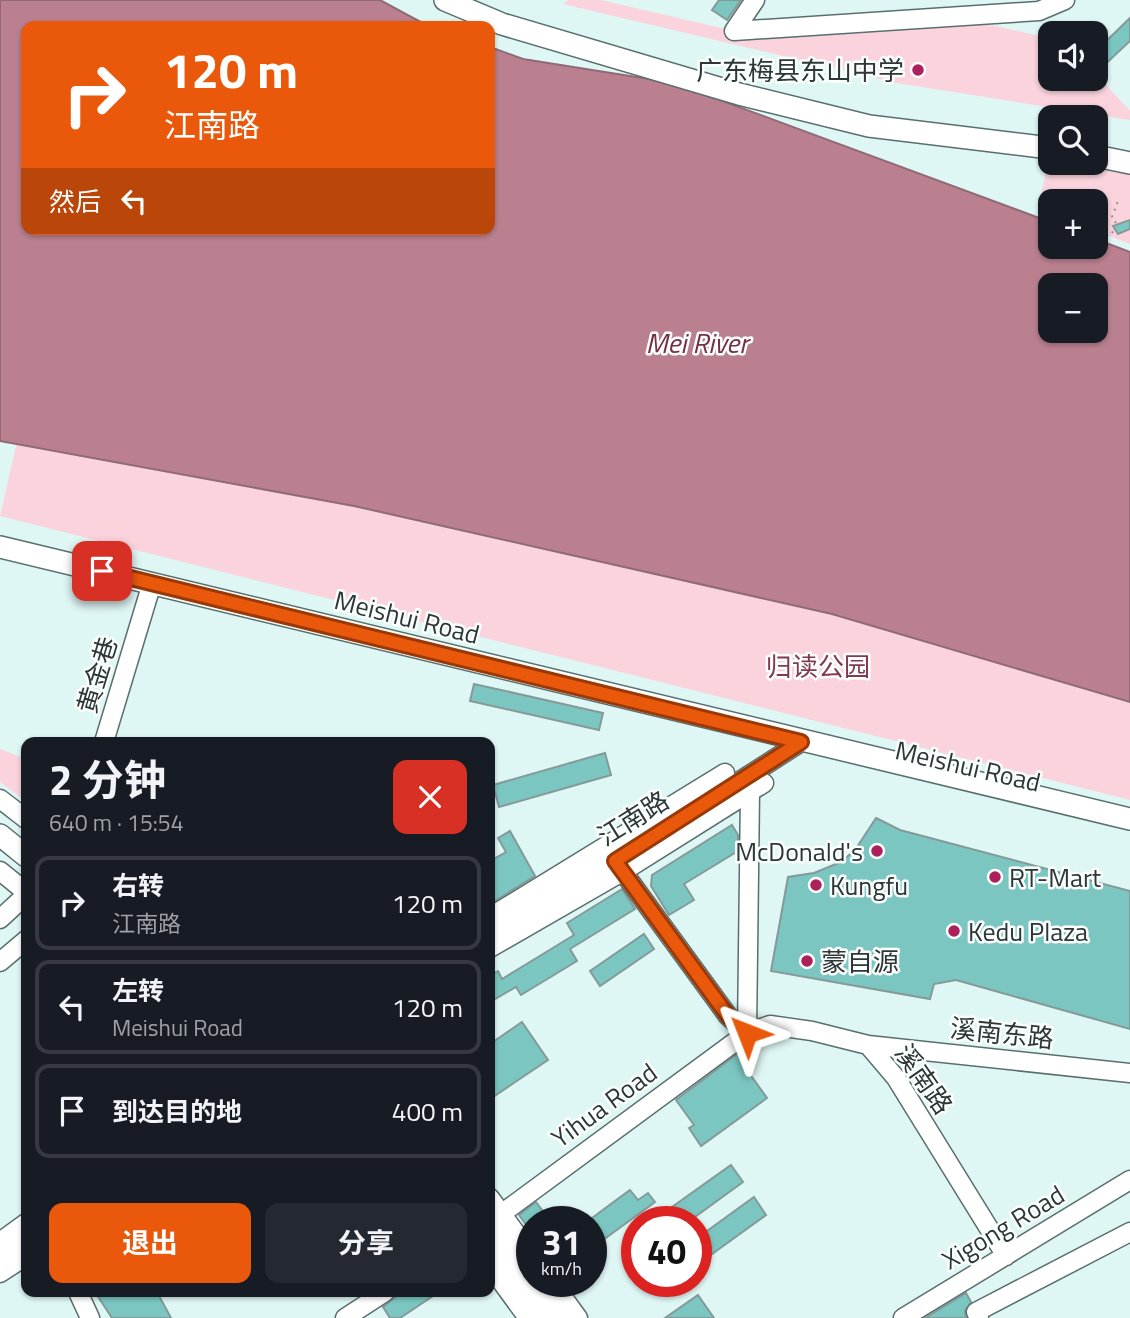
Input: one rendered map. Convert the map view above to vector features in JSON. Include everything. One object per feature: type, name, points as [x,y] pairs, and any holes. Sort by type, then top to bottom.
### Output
[{"type":"main road","points":[[445,0],[495,21]]},
{"type":"main road","points":[[495,21],[739,94],[856,123],[1038,146]]},
{"type":"main road","points":[[1108,158],[1130,163]]},
{"type":"main road","name":"Meishui Road","points":[[0,547],[801,742],[1130,819]]},
{"type":"main road","name":"Meishui Road","points":[[801,742],[825,762],[1130,831]]},
{"type":"main road","points":[[0,835],[21,852]]},
{"type":"main road","points":[[495,1217],[516,1250]]},
{"type":"main road","points":[[0,1260],[21,1247]]},
{"type":"main road","points":[[495,1249],[545,1318]]},
{"type":"main road","points":[[549,1297],[564,1318]]},
{"type":"street","points":[[755,0],[734,31],[1040,11],[1065,0]]},
{"type":"street","name":"黄金巷","points":[[106,737],[152,583]]},
{"type":"street","name":"江南路","points":[[495,931],[619,867],[801,742]]},
{"type":"street","points":[[495,913],[725,773]]},
{"type":"street","points":[[495,945],[619,867],[757,788],[747,1033]]},
{"type":"street","points":[[0,799],[21,815]]},
{"type":"street","points":[[619,867],[728,1016],[747,1033]]},
{"type":"street","points":[[0,871],[21,890]]},
{"type":"street","points":[[0,919],[21,899]]},
{"type":"street","points":[[0,962],[21,944]]},
{"type":"street","name":"溪南路","points":[[747,1033],[770,1025],[812,1031],[868,1045],[896,1077],[1006,1256]]},
{"type":"street","name":"Yihua Road","points":[[495,1217],[747,1033]]},
{"type":"street","name":"溪南东路","points":[[868,1045],[1130,1073]]},
{"type":"street","name":"Xigong Road","points":[[903,1318],[1130,1180]]},
{"type":"street","points":[[495,1217],[516,1239]]},
{"type":"street","points":[[0,1242],[21,1227]]},
{"type":"street","points":[[979,1318],[976,1312],[1130,1232]]},
{"type":"street","points":[[0,1273],[21,1259]]},
{"type":"street","points":[[495,1273],[528,1318]]},
{"type":"street","points":[[80,1297],[90,1318]]},
{"type":"street","points":[[345,1318],[365,1312],[380,1297]]},
{"type":"street","points":[[563,1297],[578,1318]]},
{"type":"path","points":[[1116,223],[1112,217],[1118,201]]},
{"type":"path","points":[[1108,236],[1114,231]]},
{"type":"green space","points":[[568,0],[601,0],[734,31],[953,17],[1038,35],[1038,91],[1108,91],[1108,87],[1130,111],[1130,120],[1108,117],[1108,105],[1038,105],[897,83],[563,4]]},
{"type":"green space","points":[[1108,171],[1130,174],[1130,244],[1108,236],[1108,189],[1042,189],[1045,175],[1108,175]]},
{"type":"green space","name":"归读公园","points":[[17,442],[354,506],[832,614],[1130,703],[1130,800],[0,516]]},
{"type":"green space","points":[[0,749],[21,757],[21,797],[0,782]]},
{"type":"water","name":"Mei River","points":[[0,0],[380,0],[419,21],[21,21],[21,235],[495,235],[495,49],[523,59],[674,83],[1038,218],[1038,259],[1108,259],[1108,244],[1130,252],[1130,702],[832,614],[354,506],[0,441]]},
{"type":"building","points":[[719,0],[741,0],[727,20],[712,10]]},
{"type":"building","points":[[1130,18],[1130,41],[1108,62],[1108,39]]},
{"type":"building","points":[[1130,220],[1130,229],[1118,234],[1113,226]]},
{"type":"building","points":[[474,684],[603,713],[599,730],[470,701]]},
{"type":"building","points":[[605,753],[611,775],[499,807],[495,784]]},
{"type":"building","name":"Kedu Plaza","points":[[876,818],[900,830],[1130,891],[1130,1029],[956,980],[934,984],[930,999],[771,971],[788,877],[814,873],[841,862],[855,850]]},
{"type":"building","points":[[732,825],[738,835],[738,851],[684,884],[694,900],[669,915],[651,886],[652,875]]},
{"type":"building","points":[[510,831],[535,876],[495,901],[495,858],[506,852],[498,838]]},
{"type":"building","points":[[622,889],[635,909],[570,949],[577,961],[521,995],[516,987],[495,999],[495,972],[498,971],[502,979],[574,935],[567,923]]},
{"type":"building","points":[[644,934],[654,949],[600,986],[590,971]]},
{"type":"building","points":[[522,1022],[548,1060],[495,1096],[495,1041]]},
{"type":"building","points":[[740,1052],[751,1068],[747,1070],[767,1098],[701,1146],[689,1128],[694,1125],[676,1100]]},
{"type":"building","points":[[731,1165],[743,1182],[710,1206],[673,1206]]},
{"type":"building","points":[[630,1190],[638,1200],[648,1193],[655,1202],[650,1206],[621,1206],[621,1227],[607,1237],[607,1207]]},
{"type":"building","points":[[754,1197],[766,1215],[712,1254],[712,1227]]},
{"type":"building","points":[[966,1293],[971,1302],[965,1311],[966,1318],[925,1318]]},
{"type":"building","points":[[98,1297],[160,1297],[171,1318],[112,1318]]},
{"type":"building","points":[[396,1297],[432,1297],[400,1318],[390,1318],[383,1307]]},
{"type":"building","points":[[695,1297],[699,1297],[714,1318],[665,1318]]},
{"type":"place","name":"广东梅县东山中学","points":[[918,70]]},
{"type":"place","name":"McDonald's","points":[[877,851]]},
{"type":"place","name":"RT-Mart","points":[[995,877]]},
{"type":"place","name":"Kungfu","points":[[816,885]]},
{"type":"place","name":"Kedu Plaza","points":[[954,931]]},
{"type":"place","name":"蒙自源","points":[[807,961]]},
{"type":"route","points":[[102,571],[801,742],[615,861],[728,1016],[747,1033]]}]
